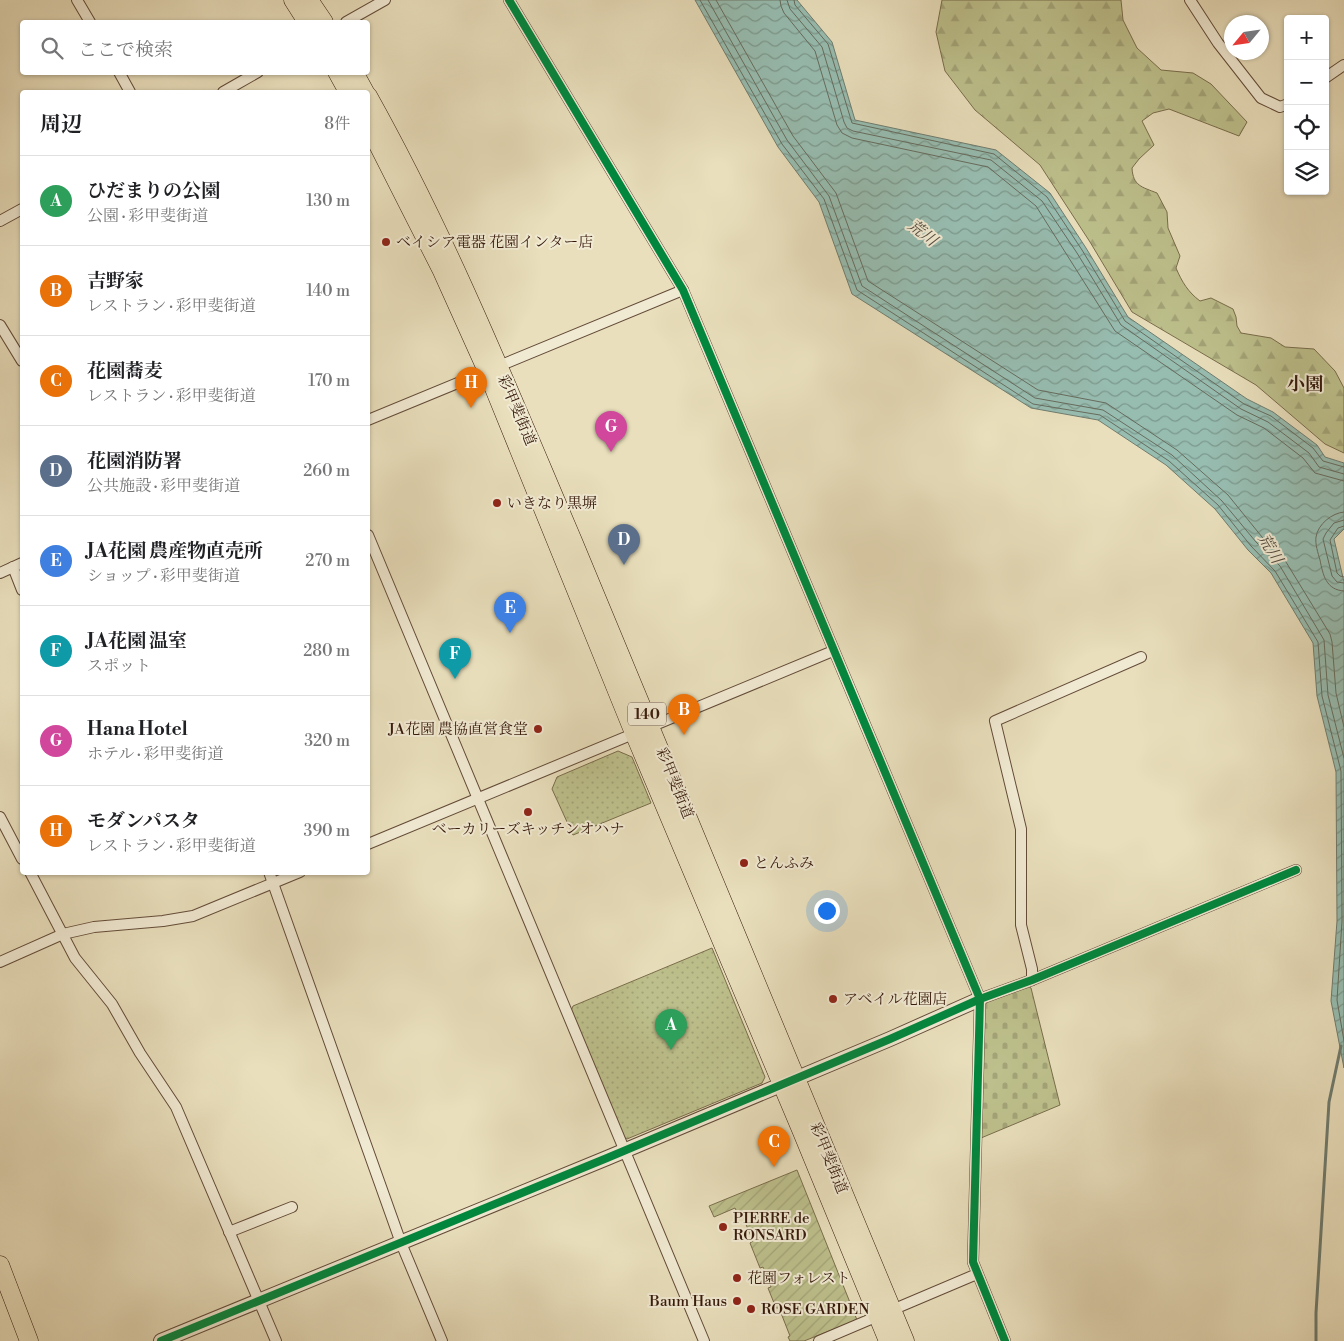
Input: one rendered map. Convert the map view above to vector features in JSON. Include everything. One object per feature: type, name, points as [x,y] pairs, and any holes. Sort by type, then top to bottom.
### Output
[{"type":"highway","points":[[293,0],[306,20]]},
{"type":"highway","points":[[309,0],[323,20]]},
{"type":"highway","points":[[339,75],[347,90]]},
{"type":"highway","points":[[356,75],[364,90]]},
{"type":"highway","name":"彩甲斐街道","points":[[370,100],[396,146],[455,266],[634,733],[789,1081]]},
{"type":"highway","name":"彩甲斐街道","points":[[370,129],[493,369],[652,726],[789,1081],[885,1313],[905,1341]]},
{"type":"highway","points":[[0,1265],[28,1341]]},
{"type":"highway","name":"彩甲斐街道","points":[[885,1313],[888,1341]]},
{"type":"street","points":[[77,0],[89,20]]},
{"type":"street","points":[[350,20],[385,0]]},
{"type":"street","points":[[509,0],[683,290],[980,998],[973,1262],[1005,1341]]},
{"type":"street","points":[[1190,0],[1218,43],[1261,98],[1280,107],[1285,105]]},
{"type":"street","points":[[1329,75],[1344,66]]},
{"type":"street","points":[[121,75],[129,90]]},
{"type":"street","points":[[226,90],[253,75]]},
{"type":"street","points":[[0,222],[20,210]]},
{"type":"street","points":[[370,419],[683,290]]},
{"type":"street","points":[[0,325],[20,358]]},
{"type":"street","points":[[370,540],[704,1341]]},
{"type":"street","points":[[0,573],[18,565],[20,578]]},
{"type":"street","points":[[370,843],[833,651]]},
{"type":"street","points":[[1032,980],[1032,969],[1021,924],[1021,829],[995,721],[1141,657]]},
{"type":"street","points":[[0,817],[18,842]]},
{"type":"street","points":[[161,1341],[624,1151],[890,1039],[980,998],[1032,980],[1296,870]]},
{"type":"street","points":[[32,875],[75,958],[112,1004],[140,1053],[176,1107],[276,1341]]},
{"type":"street","points":[[270,875],[401,1243],[442,1341]]},
{"type":"street","points":[[0,962],[63,934],[94,927],[163,921],[193,916],[293,875]]},
{"type":"street","points":[[229,1232],[292,1207]]},
{"type":"street","points":[[819,1341],[977,1274]]},
{"type":"green space","points":[[942,0],[1121,0],[1123,20],[1137,48],[1161,70],[1193,73],[1211,84],[1247,122],[1239,136],[1169,109],[1153,113],[1142,121],[1154,145],[1132,168],[1134,179],[1139,185],[1157,193],[1167,212],[1168,228],[1180,256],[1176,268],[1192,294],[1200,301],[1211,298],[1233,309],[1237,326],[1241,333],[1271,338],[1285,347],[1314,349],[1335,371],[1344,388],[1344,453],[1325,444],[1256,385],[1132,312],[1090,242],[1040,165],[975,110],[945,71],[936,32]]},
{"type":"green space","points":[[618,751],[632,757],[651,803],[573,835],[552,789],[557,777]]},
{"type":"green space","points":[[712,948],[765,1077],[762,1083],[627,1139],[622,1136],[571,1011],[573,1006]]},
{"type":"green space","points":[[1028,986],[1031,988],[1060,1105],[981,1138],[984,1007],[986,1001]]},
{"type":"green space","points":[[797,1170],[857,1320],[804,1341],[790,1341],[788,1337],[790,1336],[779,1308],[776,1308],[768,1288],[771,1287],[763,1267],[760,1268],[750,1243],[753,1241],[742,1215],[739,1216],[735,1208],[714,1217],[709,1206]]},
{"type":"water","name":"荒川","points":[[695,0],[797,0],[832,42],[855,120],[996,150],[1050,193],[1128,317],[1247,399],[1273,412],[1317,445],[1325,457],[1344,463],[1344,529],[1334,539],[1344,582],[1344,1068],[1331,1001],[1337,921],[1336,772],[1317,696],[1313,643],[1271,573],[1248,550],[1215,509],[1166,465],[1098,420],[1031,408],[852,294],[819,202],[778,147]]},
{"type":"waterway","points":[[1316,1341],[1316,1313],[1329,1102],[1341,1046]]},
{"type":"cycle path","points":[[509,0],[683,290],[980,999],[973,1262],[1005,1341]]},
{"type":"cycle path","points":[[161,1341],[607,1158],[890,1039],[980,999],[1032,980],[1296,870]]},
{"type":"place","name":"ベイシア電器 花園インター店","points":[[386,242]]},
{"type":"place","name":"モダンパスタ","points":[[471,408]]},
{"type":"place","name":"Hana Hotel","points":[[611,452]]},
{"type":"place","name":"いきなり黒塀","points":[[497,503]]},
{"type":"place","name":"花園消防署","points":[[624,565]]},
{"type":"place","name":"JA花園 農産物直売所","points":[[510,633]]},
{"type":"place","name":"JA花園 温室","points":[[455,679]]},
{"type":"place","name":"JA花園 農協直営食堂","points":[[538,729]]},
{"type":"place","name":"吉野家","points":[[684,735]]},
{"type":"place","name":"ベーカリーズキッチンオハナ","points":[[528,812]]},
{"type":"place","name":"とんふみ","points":[[744,863]]},
{"type":"place","name":"アベイル花園店","points":[[833,999]]},
{"type":"place","name":"ひだまりの公園","points":[[671,1050]]},
{"type":"place","name":"花園蕎麦","points":[[774,1167]]},
{"type":"place","name":"PIERRE de RONSARD","points":[[723,1227]]},
{"type":"place","name":"花園フォレスト","points":[[737,1278]]},
{"type":"place","name":"Baum Haus","points":[[737,1301]]},
{"type":"place","name":"ROSE GARDEN","points":[[751,1309]]},
{"type":"district","name":"小園","points":[[1305,384]]}]
